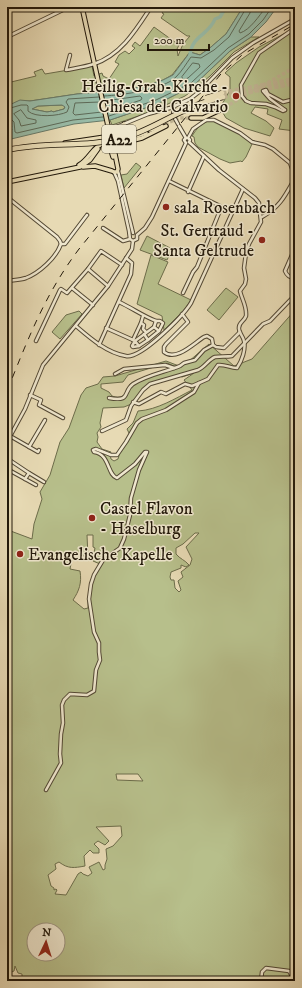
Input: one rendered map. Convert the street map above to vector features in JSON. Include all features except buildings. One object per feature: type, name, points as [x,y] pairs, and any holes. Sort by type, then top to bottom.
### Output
[{"type":"highway","name":"A22","points":[[7,149],[34,142],[94,140],[121,136],[143,128],[194,103],[222,95]]},
{"type":"main road","points":[[80,167],[90,160],[100,144],[110,144],[115,140],[108,127],[82,7]]},
{"type":"main road","points":[[191,118],[210,116],[220,110]]},
{"type":"main road","points":[[120,133],[124,124]]},
{"type":"main road","points":[[90,142],[109,134],[138,133],[164,126],[134,139]]},
{"type":"main road","points":[[8,182],[80,167],[95,166],[115,169],[110,144],[105,141],[108,127]]},
{"type":"main road","points":[[7,149],[60,145],[71,141],[95,143],[96,150]]},
{"type":"main road","points":[[73,168],[87,160],[96,150]]},
{"type":"main road","points":[[90,160],[95,166]]},
{"type":"street","points":[[7,8],[16,7]]},
{"type":"street","points":[[7,37],[69,7]]},
{"type":"street","points":[[70,55],[66,70],[94,64],[115,53],[127,42],[151,7]]},
{"type":"street","points":[[108,127],[114,128],[148,114],[174,107],[195,96],[232,58],[253,43],[295,19]]},
{"type":"street","points":[[295,28],[258,54],[242,83],[244,99],[251,103],[270,106],[283,111],[285,110],[270,99],[263,91],[266,90],[268,94],[283,102],[295,99]]},
{"type":"street","points":[[7,442],[30,396],[43,365],[108,286],[133,247],[133,241],[137,239],[137,235],[145,228],[152,217],[190,140],[178,125],[173,115],[174,107]]},
{"type":"street","points":[[134,402],[139,404],[161,392],[166,394],[185,384],[192,386],[208,379],[218,365],[223,364],[231,368],[237,368],[241,362],[244,343],[239,326],[240,322],[244,320],[246,314],[245,304],[240,291],[245,284],[246,279],[244,268],[246,253],[262,218],[261,208],[258,200],[184,140],[193,129],[210,116]]},
{"type":"street","points":[[206,120],[214,120],[240,133],[252,142],[269,147],[290,163],[295,178],[282,202],[262,218]]},
{"type":"street","points":[[188,192],[204,156]]},
{"type":"street","points":[[115,169],[131,234],[130,239]]},
{"type":"street","points":[[169,181],[185,188],[188,192],[220,206],[221,211],[197,267],[192,272],[183,293]]},
{"type":"street","points":[[7,189],[8,182]]},
{"type":"street","points":[[76,326],[99,345],[126,356],[135,355],[154,342],[191,303],[243,189]]},
{"type":"street","points":[[7,197],[57,237],[61,244]]},
{"type":"street","points":[[295,211],[293,217],[295,222]]},
{"type":"street","points":[[7,281],[25,278],[38,272],[50,260],[61,244],[65,244],[87,215]]},
{"type":"street","points":[[103,228],[123,241],[130,239]]},
{"type":"street","points":[[131,234],[137,235]]},
{"type":"street","points":[[295,248],[285,271],[287,275],[295,278]]},
{"type":"street","points":[[36,342],[60,290],[62,289],[67,293],[88,269],[101,251],[122,265]]},
{"type":"street","points":[[99,345],[131,274],[132,263],[126,258]]},
{"type":"street","points":[[88,269],[108,286]]},
{"type":"street","points":[[72,288],[93,305]]},
{"type":"street","points":[[102,431],[126,420],[130,406],[150,384],[198,370],[216,357],[232,356],[264,324],[270,321],[295,295]]},
{"type":"street","points":[[119,302],[135,309],[143,316],[163,323],[159,331],[148,340],[139,346],[133,347],[132,346],[143,316]]},
{"type":"street","points":[[182,314],[188,322],[164,347],[164,352],[170,355],[180,353],[204,336],[212,339],[213,344],[216,347],[224,348],[240,332]]},
{"type":"street","points":[[134,341],[154,327],[156,321]]},
{"type":"street","points":[[141,323],[144,325],[143,329],[148,340]]},
{"type":"street","points":[[154,327],[159,331]]},
{"type":"street","points":[[106,328],[134,341]]},
{"type":"street","points":[[109,398],[121,399],[126,396],[132,385],[148,377],[174,369],[184,363],[195,360],[204,350],[213,344]]},
{"type":"street","points":[[115,374],[124,369],[165,365],[174,369]]},
{"type":"street","points":[[46,790],[61,763],[61,734],[63,723],[62,705],[64,700],[70,694],[87,695],[92,693],[94,688],[96,670],[100,660],[99,643],[94,632],[89,599],[91,584],[94,575],[103,560],[120,548],[124,539],[130,515],[131,498],[139,470],[147,452],[145,452],[135,464],[117,478],[113,475],[104,458],[93,450],[96,449],[111,455],[117,455],[137,423],[142,419],[166,410],[194,392],[199,383]]},
{"type":"street","points":[[30,396],[41,400],[39,405],[63,418]]},
{"type":"street","points":[[29,447],[45,420]]},
{"type":"street","points":[[9,437],[38,452],[39,450]]},
{"type":"street","points":[[7,465],[9,461],[11,461],[44,482]]},
{"type":"street","points":[[7,469],[36,485]]},
{"type":"street","points":[[25,479],[29,473]]},
{"type":"street","points":[[261,981],[262,972],[266,968],[289,971],[295,981]]},
{"type":"shaded area","points":[[166,7],[243,7],[226,34],[200,55],[190,52],[172,75],[163,80],[146,86],[20,101],[7,106],[7,83],[36,76],[34,72],[42,69],[45,74],[92,66],[94,76],[102,73],[103,76],[109,79],[119,64],[115,62],[119,55],[125,51],[129,54],[135,48],[132,46],[135,42],[140,46],[154,27],[179,45],[177,49],[178,56],[183,44],[190,36],[187,36],[161,18]]},
{"type":"shaded area","points":[[295,28],[295,131],[279,129],[282,120],[267,114],[268,109],[255,107],[251,113],[266,121],[274,128],[270,136],[244,128],[226,118],[220,108],[230,90],[230,77],[225,73],[236,63],[259,47]]},
{"type":"shaded area","points":[[251,37],[259,37],[234,52],[210,76],[185,96],[153,111],[112,125],[110,120],[157,104],[193,86],[230,51]]},
{"type":"shaded area","points":[[38,106],[65,106],[64,109],[53,112],[32,109]]},
{"type":"shaded area","points":[[212,120],[240,134],[252,144],[242,162],[230,163],[220,159],[198,147],[195,143],[194,137],[192,136],[196,130],[203,124]]},
{"type":"shaded area","points":[[136,163],[141,167],[124,188],[121,175],[127,174]]},
{"type":"shaded area","points":[[147,236],[172,249],[167,260],[140,250]]},
{"type":"shaded area","points":[[151,255],[168,262],[158,284],[191,300],[184,310],[164,330],[162,316],[137,304]]},
{"type":"shaded area","points":[[226,288],[238,297],[219,320],[207,310]]},
{"type":"shaded area","points":[[295,310],[295,981],[22,981],[25,978],[22,974],[18,973],[15,966],[14,971],[7,974],[7,532],[8,530],[32,539],[34,524],[42,499],[40,492],[50,475],[60,442],[69,428],[81,395],[86,388],[98,384],[103,377],[115,376],[166,361],[179,366],[188,362],[209,344],[234,366],[252,359]],"holes":[[[167,363],[176,367],[145,377],[130,384],[126,393],[122,396],[112,396],[109,392],[101,388],[101,384],[123,382],[128,375]],[[194,373],[184,380],[192,390],[159,406],[138,411],[133,423],[127,429],[130,435],[121,448],[118,459],[114,461],[111,459],[111,452],[102,449],[97,442],[97,433],[101,427],[100,423],[103,408],[124,407],[134,403],[141,393],[150,385],[180,376],[182,377]],[[195,533],[199,533],[186,547],[192,559],[190,565],[181,572],[183,577],[178,581],[181,590],[179,592],[175,588],[174,580],[171,580],[170,577],[171,572],[181,568],[181,565],[186,567],[189,565],[176,554],[176,548]],[[87,535],[93,535],[93,547],[95,548],[93,561],[100,564],[90,585],[88,608],[84,609],[73,600],[81,579],[80,571],[70,569],[73,553],[88,557]],[[116,774],[138,774],[143,781],[117,780]],[[121,826],[122,836],[113,846],[106,849],[107,859],[105,869],[103,870],[99,862],[89,867],[92,873],[88,876],[81,872],[78,874],[66,895],[55,894],[57,890],[54,890],[51,886],[48,875],[56,869],[55,864],[59,862],[65,866],[71,867],[85,866],[84,856],[90,850],[93,853],[99,853],[99,849],[94,844],[98,841],[105,845],[109,841],[96,827]]]},
{"type":"shaded area","points":[[79,311],[82,314],[60,339],[52,332],[66,315]]},
{"type":"water","points":[[243,7],[277,7],[266,22],[251,37],[230,51],[193,86],[157,104],[110,120],[74,124],[7,140],[7,135],[10,134],[12,129],[9,128],[12,127],[9,122],[7,123],[7,106],[20,100],[30,101],[146,86],[173,75],[190,52],[200,55],[226,34]],"holes":[[[62,105],[65,107],[64,109],[53,112],[32,109],[38,106]]]},
{"type":"waterway","points":[[190,55],[191,48],[194,43],[209,29],[215,19],[220,17],[226,7]]},
{"type":"tunnel","points":[[220,110],[295,67]]},
{"type":"tunnel","points":[[222,93],[295,79]]},
{"type":"tunnel","points":[[223,97],[295,83]]},
{"type":"tunnel","points":[[165,124],[179,118],[191,118]]},
{"type":"tunnel","points":[[98,149],[104,145],[134,140]]},
{"type":"railway","points":[[7,391],[38,317],[56,283],[79,249],[220,75],[242,55],[295,24]]},
{"type":"place","name":"Heilig-Grab-Kirche - Chiesa del Calvario","points":[[236,96]]},
{"type":"place","name":"sala Rosenbach","points":[[166,207]]},
{"type":"place","name":"St. Gertraud - Santa Geltrude","points":[[262,240]]},
{"type":"place","name":"Castel Flavon - Haselburg","points":[[92,518]]},
{"type":"place","name":"Evangelische Kapelle","points":[[20,554]]}]
